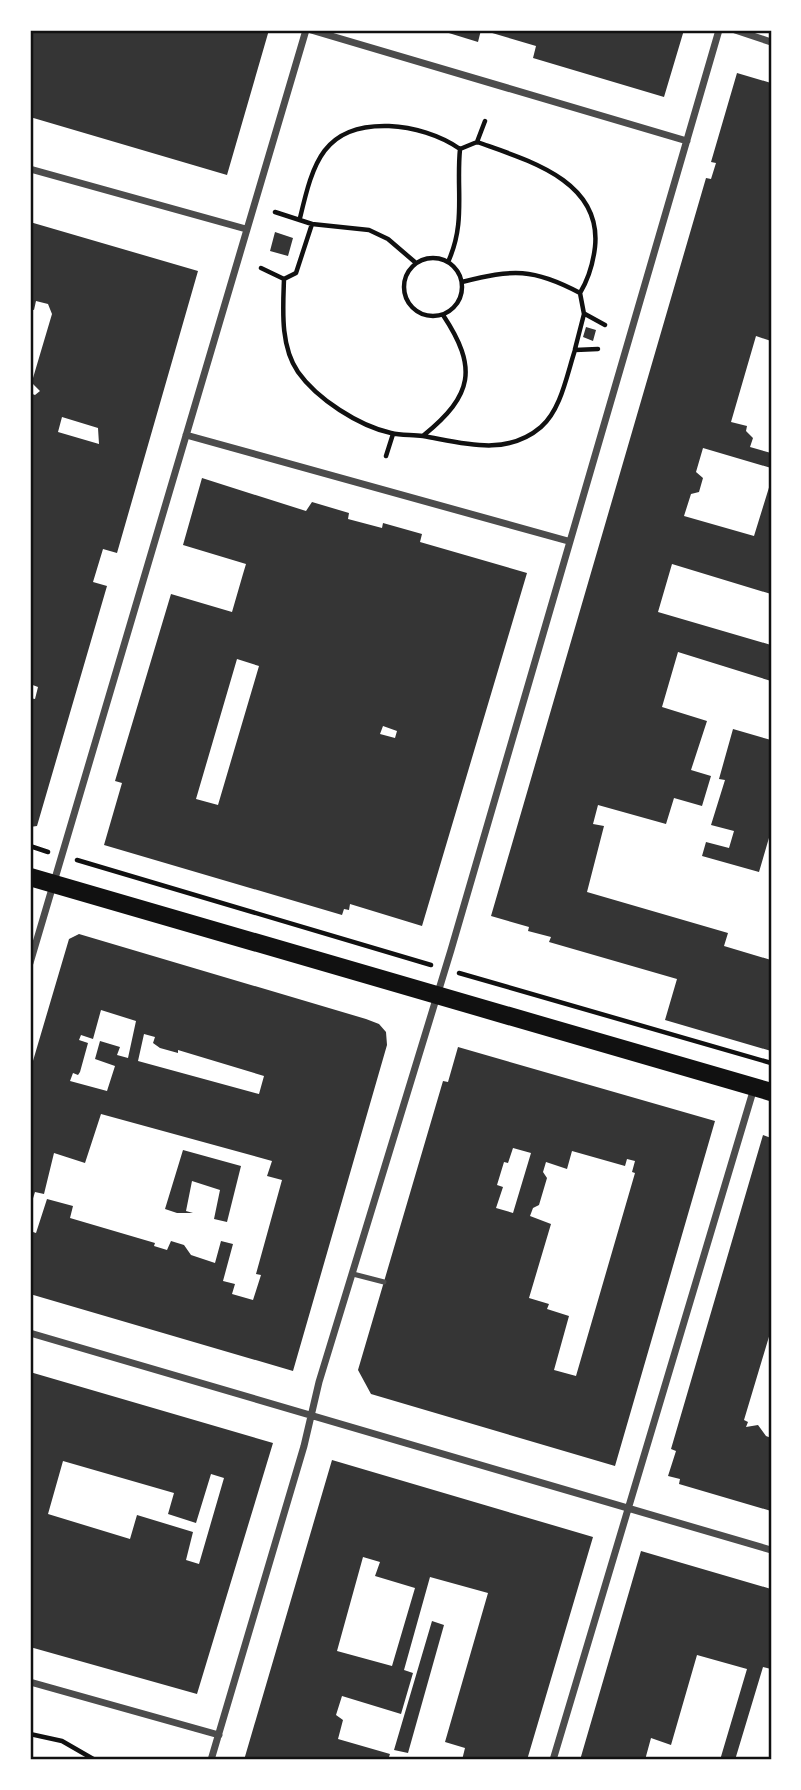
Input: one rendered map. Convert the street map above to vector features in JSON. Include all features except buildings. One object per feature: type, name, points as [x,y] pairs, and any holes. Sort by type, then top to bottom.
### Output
[{"type":"main road","points":[[30,877],[763,1090]]},
{"type":"street","points":[[30,962],[246,229],[309,30],[687,141]]},
{"type":"street","points":[[211,1760],[719,30]]},
{"type":"street","points":[[735,30],[771,42]]},
{"type":"street","points":[[30,169],[246,229]]},
{"type":"street","points":[[186,435],[568,541]]},
{"type":"street","points":[[553,1760],[628,1508],[763,1090]]},
{"type":"street","points":[[30,1333],[771,1550]]},
{"type":"street","points":[[30,1682],[219,1735]]},
{"type":"lane","points":[[353,1275],[384,1282]]},
{"type":"path","points":[[477,142],[485,121]]},
{"type":"path","points":[[300,218],[313,168],[341,134],[356,127],[406,127],[460,149]]},
{"type":"path","points":[[284,279],[284,329],[290,358],[299,373],[337,407],[393,434],[423,436],[466,446],[483,447],[524,438],[541,428],[550,417],[575,350],[584,314],[580,293],[588,280],[596,237],[588,205],[581,195],[533,162],[477,142],[460,149]]},
{"type":"path","points":[[448,262],[461,223],[460,149]]},
{"type":"path","points":[[275,212],[312,224],[369,230],[388,239],[416,263]]},
{"type":"path","points":[[284,279],[296,273],[312,224]]},
{"type":"path","points":[[432,258],[448,262],[460,274],[462,282],[456,305],[443,315],[433,316],[416,311],[405,296],[405,278],[416,263],[432,258]]},
{"type":"path","points":[[261,268],[284,279]]},
{"type":"path","points":[[462,282],[520,272],[538,274],[580,293]]},
{"type":"path","points":[[584,314],[605,325]]},
{"type":"path","points":[[423,436],[459,401],[468,376],[460,344],[443,315]]},
{"type":"path","points":[[575,350],[598,349]]},
{"type":"path","points":[[386,456],[393,434]]},
{"type":"path","points":[[61,856],[771,1063]]},
{"type":"path","points":[[30,1734],[62,1741],[95,1760]]}]
